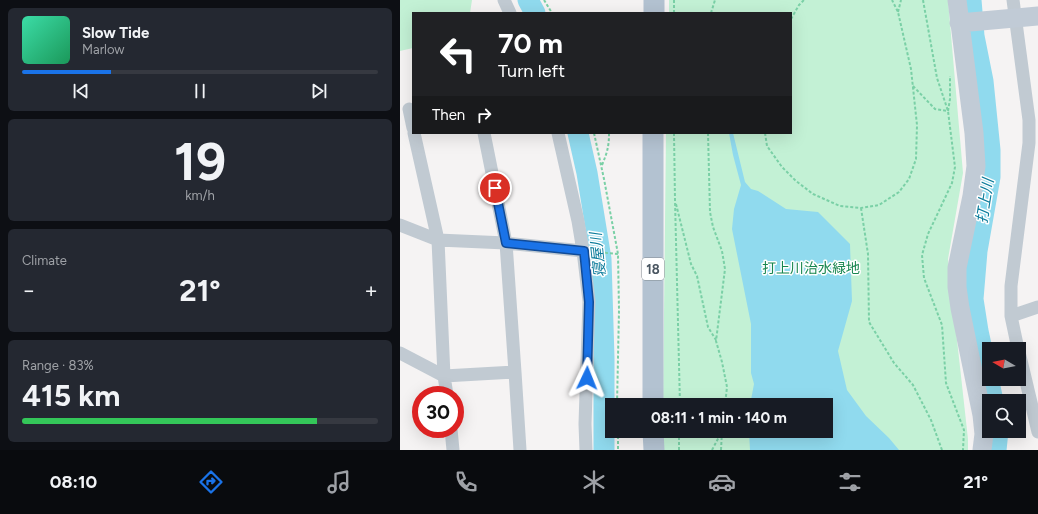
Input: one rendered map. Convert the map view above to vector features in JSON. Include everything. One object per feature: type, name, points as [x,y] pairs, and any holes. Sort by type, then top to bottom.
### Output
[{"type":"main road","points":[[654,0],[654,12]]},
{"type":"main road","name":"18","points":[[653,134],[653,398]]},
{"type":"main road","points":[[653,438],[654,450]]},
{"type":"street","points":[[504,0],[510,12]]},
{"type":"street","points":[[957,0],[969,22],[976,166],[972,196],[957,268],[957,287],[982,415],[984,434],[982,450]]},
{"type":"street","points":[[969,22],[1014,9],[1038,16]]},
{"type":"street","points":[[1014,9],[1029,120],[1034,143],[1011,286],[1010,316],[1016,342]]},
{"type":"street","points":[[407,109],[412,125]]},
{"type":"street","points":[[414,134],[438,240],[446,386]]},
{"type":"street","points":[[484,134],[506,243],[520,450]]},
{"type":"street","points":[[558,134],[584,251],[589,302],[585,424],[586,450]]},
{"type":"street","points":[[400,225],[438,240],[506,243],[584,251]]},
{"type":"street","points":[[1010,316],[1038,307]]},
{"type":"street","points":[[400,353],[444,376],[515,372]]},
{"type":"street","points":[[1026,381],[1038,432]]},
{"type":"street","points":[[452,438],[453,450]]},
{"type":"path","points":[[544,0],[551,12]]},
{"type":"path","points":[[674,0],[674,12]]},
{"type":"path","points":[[712,12],[715,0]]},
{"type":"path","points":[[792,17],[799,5],[804,0]]},
{"type":"path","points":[[764,134],[767,146],[782,167],[796,181],[813,194],[840,206],[862,208],[879,205],[899,192],[910,179],[916,159],[917,125],[911,69],[898,12],[892,0]]},
{"type":"path","points":[[898,12],[901,0]]},
{"type":"path","points":[[924,0],[936,78],[948,111],[955,167],[952,183],[928,234],[922,256],[924,278],[942,325],[946,383],[964,430],[963,450]]},
{"type":"path","points":[[913,85],[935,110],[948,111]]},
{"type":"path","points":[[594,134],[618,254],[619,310],[617,398]]},
{"type":"path","points":[[601,167],[607,153],[609,142],[608,134]]},
{"type":"path","points":[[674,134],[680,398]]},
{"type":"path","points":[[708,134],[710,212],[713,227],[722,252],[725,269],[716,341]]},
{"type":"path","points":[[675,200],[691,264],[697,276],[708,327],[716,341],[722,362],[727,387],[726,398]]},
{"type":"path","points":[[862,208],[868,254],[869,322],[894,364],[913,384],[931,420],[942,450]]},
{"type":"path","points":[[584,251],[618,254]]},
{"type":"path","points":[[618,438],[618,450]]},
{"type":"path","points":[[679,438],[679,450]]},
{"type":"path","points":[[712,450],[719,438]]},
{"type":"path","points":[[721,450],[722,438]]},
{"type":"green space","points":[[400,0],[472,0],[470,12],[412,12],[412,48],[400,51]]},
{"type":"green space","name":"打上川治水緑地","points":[[669,0],[948,0],[963,173],[948,259],[968,450],[663,450],[663,438],[833,438],[833,398],[663,398],[666,134],[792,134],[792,12],[669,12]]},
{"type":"water","points":[[729,134],[733,134],[745,182],[751,189],[758,191],[786,209],[818,212],[850,244],[852,301],[838,351],[847,390],[866,416],[899,450],[750,450],[749,438],[833,438],[833,398],[751,398],[754,384],[751,373],[751,324],[732,229],[734,209],[741,185]]},
{"type":"waterway","name":"寝屋川","points":[[528,0],[534,12]]},
{"type":"waterway","name":"打上川","points":[[971,0],[974,36],[983,81],[990,150],[990,177],[977,251],[973,299],[978,331],[992,394]]},
{"type":"waterway","name":"寝屋川","points":[[578,134],[587,173],[601,259],[604,358],[604,450]]},
{"type":"waterway","name":"打上川","points":[[996,450],[997,438]]},
{"type":"route","points":[[495,188],[506,243],[584,251],[589,302],[587,378]]}]
